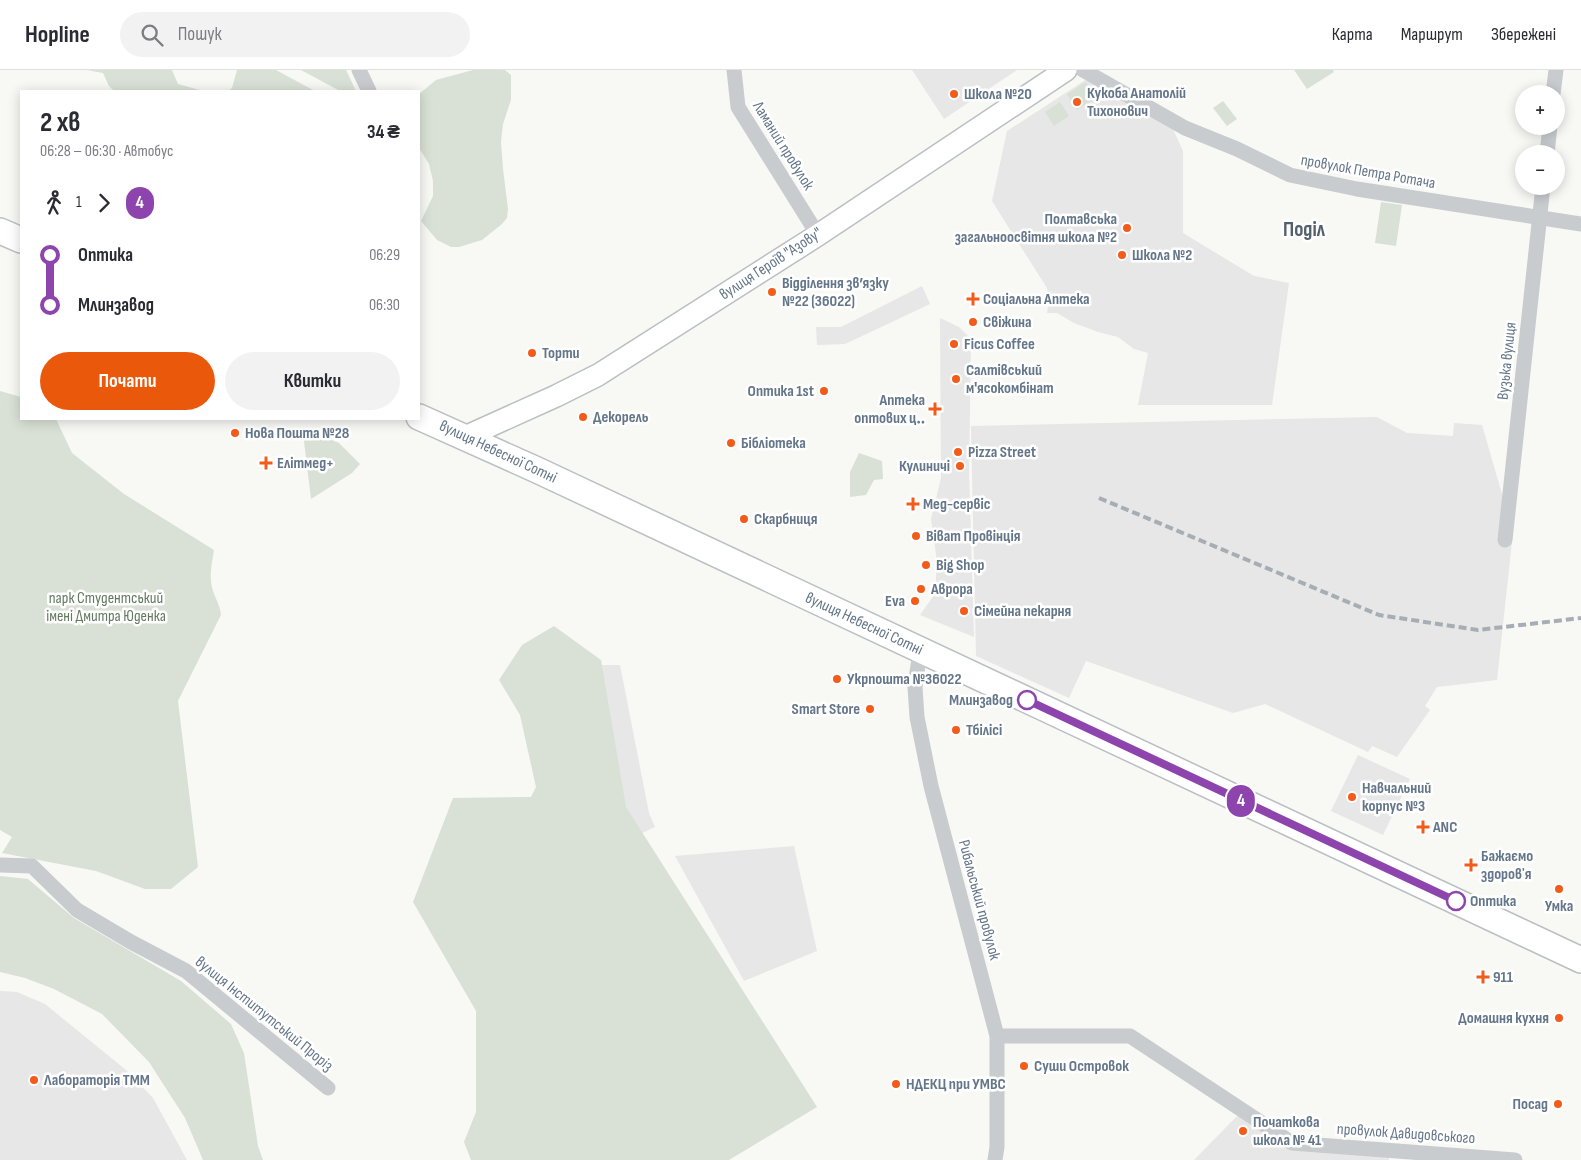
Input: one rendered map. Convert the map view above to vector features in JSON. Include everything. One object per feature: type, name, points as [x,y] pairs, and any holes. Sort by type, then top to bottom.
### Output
[{"type":"main road","points":[[0,231],[20,240]]},
{"type":"main road","name":"вулиця Небесної Сотні","points":[[420,416],[924,652],[1569,949],[1581,960]]},
{"type":"street","points":[[359,70],[369,90]]},
{"type":"street","name":"Ламаний провулок","points":[[734,70],[738,107],[818,235]]},
{"type":"street","name":"вулиця Героїв \"Азову\"","points":[[464,437],[598,375],[818,235],[1066,70]]},
{"type":"street","name":"провулок Петра Ротача","points":[[1083,70],[1185,128],[1237,149],[1290,175],[1357,189],[1581,224]]},
{"type":"street","points":[[1554,85],[1556,70]]},
{"type":"street","name":"Вузька вулиця","points":[[1505,540],[1542,195]]},
{"type":"street","name":"Рибальський провулок","points":[[924,652],[918,666],[915,687],[917,717],[931,786],[996,1036],[995,1160]]},
{"type":"street","name":"вулиця Інститутський Проріз","points":[[0,865],[32,866],[77,910],[131,942],[186,971],[328,1088]]},
{"type":"street","name":"провулок Давидовського","points":[[996,1036],[1130,1036],[1292,1143],[1515,1160]]},
{"type":"shaded area","name":"Школа №20","points":[[912,70],[1017,70],[944,119]]},
{"type":"shaded area","name":"Школа №2","points":[[1087,79],[1173,129],[1183,151],[1183,233],[1254,276],[1289,283],[1272,405],[1138,405],[1148,353],[1134,349],[1118,337],[1074,323],[1057,313],[1047,313],[1049,301],[1047,288],[992,201],[1007,131]]},
{"type":"shaded area","points":[[922,286],[930,304],[845,344],[817,345],[816,327],[841,327]]},
{"type":"shaded area","points":[[940,318],[959,327],[971,339],[969,471],[974,637],[920,615],[932,598],[936,581],[936,554],[931,519],[941,478]]},
{"type":"shaded area","name":"Млинзавод","points":[[1377,417],[1407,433],[1453,436],[1454,423],[1482,425],[1513,532],[1497,680],[1437,687],[1425,706],[1430,710],[1397,757],[1372,746],[1368,752],[1265,704],[1233,713],[1086,661],[1069,698],[976,656],[971,426]]},
{"type":"shaded area","points":[[577,654],[602,665],[620,665],[649,813],[655,827],[627,840]]},
{"type":"shaded area","name":"Навчальний корпус №3","points":[[1358,755],[1410,779],[1383,835],[1331,811]]},
{"type":"shaded area","points":[[794,846],[817,951],[744,981],[675,856]]},
{"type":"shaded area","points":[[0,991],[17,992],[45,1004],[126,1070],[153,1098],[187,1160],[0,1160]]},
{"type":"shaded area","name":"Початкова школа № 41","points":[[1239,1114],[1289,1148],[1389,1157],[1389,1160],[1194,1160]]},
{"type":"green space","points":[[87,70],[172,70],[178,84],[199,90],[113,90],[103,73]]},
{"type":"green space","points":[[237,70],[276,70],[313,90],[229,90],[232,88]]},
{"type":"green space","points":[[301,70],[346,70],[356,90],[338,90]]},
{"type":"green space","points":[[473,70],[505,70],[511,75],[511,100],[503,124],[501,142],[508,209],[507,218],[482,240],[459,247],[451,247],[437,240],[421,221],[433,196],[433,181],[429,164],[420,150],[420,93],[436,80]]},
{"type":"green space","points":[[1294,70],[1333,70],[1334,72],[1307,89]]},
{"type":"green space","points":[[1086,82],[1096,98],[1077,110],[1067,94]]},
{"type":"green space","points":[[1223,101],[1237,119],[1227,126],[1213,108]]},
{"type":"green space","points":[[1060,102],[1069,116],[1054,126],[1045,112]]},
{"type":"green space","points":[[1381,202],[1402,205],[1396,246],[1375,243]]},
{"type":"green space","name":"парк Студентський імені Дмитра Юденка","points":[[0,391],[20,397],[20,420],[56,420],[72,453],[124,494],[214,550],[211,582],[221,615],[178,701],[198,867],[171,889],[145,889],[96,871],[2,853],[12,837],[0,830]]},
{"type":"green space","points":[[312,432],[339,443],[360,464],[352,473],[311,499],[303,433]]},
{"type":"green space","points":[[859,453],[882,461],[883,479],[874,480],[866,495],[850,497],[850,472]]},
{"type":"green space","points":[[554,626],[601,660],[626,807],[817,1107],[729,1160],[471,1160],[464,1142],[476,1112],[476,1011],[413,902],[453,798],[531,797],[536,787],[520,715],[499,680],[522,645]]},
{"type":"green space","points":[[0,876],[28,879],[74,918],[181,981],[231,1024],[244,1053],[258,1146],[263,1160],[203,1160],[185,1118],[149,1062],[102,1014],[54,989],[25,978],[0,972]]},
{"type":"railway","points":[[1099,498],[1379,615],[1478,630],[1581,618]]},
{"type":"bus line","name":"4","points":[[1027,700],[1456,901]]},
{"type":"place","name":"Школа №20","points":[[954,94]]},
{"type":"place","name":"Кукоба Анатолій Тихонович","points":[[1077,102]]},
{"type":"place","name":"Полтавська загальноосвітня школа №2","points":[[1127,228]]},
{"type":"place","name":"Школа №2","points":[[1122,255]]},
{"type":"place","name":"Відділення зв’язку №22 (36022)","points":[[772,292]]},
{"type":"place","name":"Соціальна Аптека","points":[[973,299]]},
{"type":"place","name":"Свіжина","points":[[973,322]]},
{"type":"place","name":"Ficus Coffee","points":[[954,344]]},
{"type":"place","name":"Торти","points":[[532,353]]},
{"type":"place","name":"Салтівський м'ясокомбінат","points":[[956,379]]},
{"type":"place","name":"Оптика 1st","points":[[824,391]]},
{"type":"place","name":"Аптека оптових ц‥","points":[[935,409]]},
{"type":"place","name":"Декорель","points":[[583,417]]},
{"type":"place","name":"Нова Пошта №28","points":[[235,433]]},
{"type":"place","name":"Бібліотека","points":[[731,443]]},
{"type":"place","name":"Pizza Street","points":[[958,452]]},
{"type":"place","name":"Елітмед+","points":[[266,463]]},
{"type":"place","name":"Кулиничі","points":[[960,466]]},
{"type":"place","name":"Мед-сервіс","points":[[913,504]]},
{"type":"place","name":"Скарбниця","points":[[744,519]]},
{"type":"place","name":"Віват Провінція","points":[[916,536]]},
{"type":"place","name":"Big Shop","points":[[926,565]]},
{"type":"place","name":"Аврора","points":[[921,589]]},
{"type":"place","name":"Eva","points":[[915,601]]},
{"type":"place","name":"Сімейна пекарня","points":[[964,611]]},
{"type":"place","name":"Укрпошта №36022","points":[[837,679]]},
{"type":"place","name":"Млинзавод","points":[[1027,700]]},
{"type":"place","name":"Smart Store","points":[[870,709]]},
{"type":"place","name":"Тбілісі","points":[[956,730]]},
{"type":"place","name":"Навчальний корпус №3","points":[[1352,797]]},
{"type":"place","name":"ANC","points":[[1423,827]]},
{"type":"place","name":"Бажаємо здоровʼя","points":[[1471,865]]},
{"type":"place","name":"Умка","points":[[1559,889]]},
{"type":"place","name":"Оптика","points":[[1456,901]]},
{"type":"place","name":"911","points":[[1483,977]]},
{"type":"place","name":"Домашня кухня","points":[[1559,1018]]},
{"type":"place","name":"Суши Островок","points":[[1024,1066]]},
{"type":"place","name":"Лабораторія ТММ","points":[[34,1080]]},
{"type":"place","name":"НДЕКЦ при УМВС","points":[[896,1084]]},
{"type":"place","name":"Посад","points":[[1558,1104]]},
{"type":"place","name":"Початкова школа № 41","points":[[1243,1131]]},
{"type":"district","name":"Поділ","points":[[1304,229]]}]
